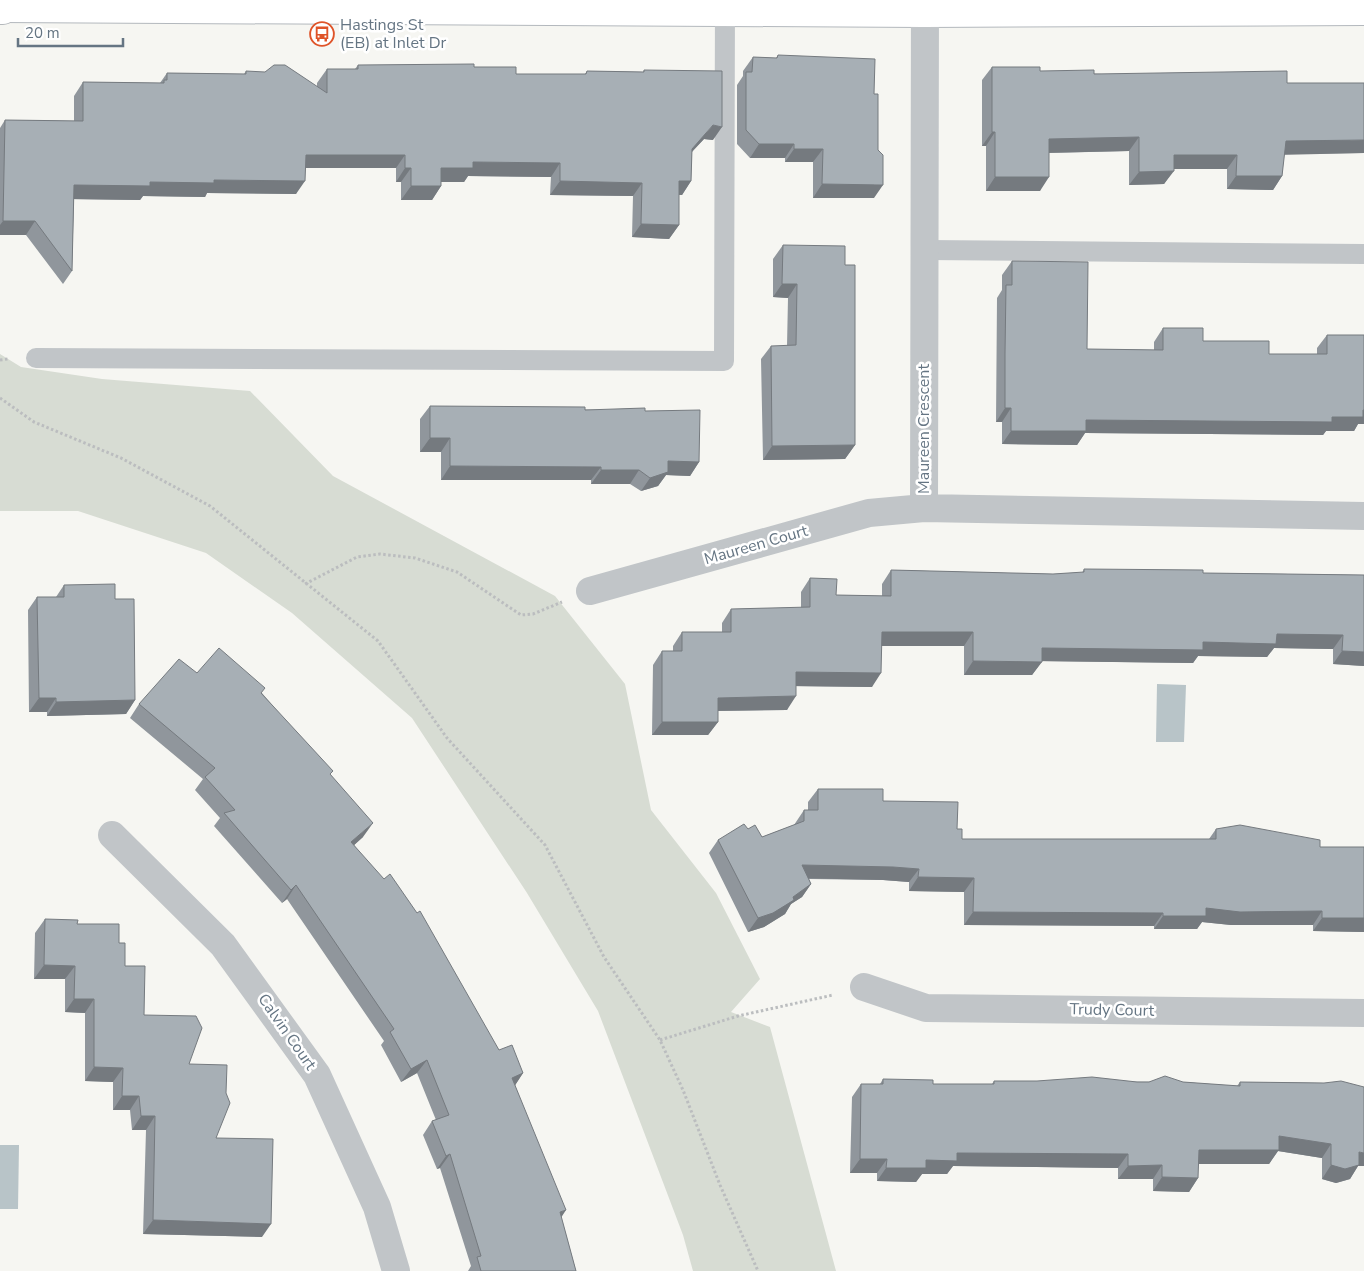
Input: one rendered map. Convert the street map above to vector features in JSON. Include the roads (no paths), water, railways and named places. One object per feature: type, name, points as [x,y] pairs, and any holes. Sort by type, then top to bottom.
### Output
[{"type":"main road","points":[[1,9],[725,5],[1364,11]]},
{"type":"street","name":"Maureen Crescent","points":[[924,6],[924,508],[1364,516]]},
{"type":"street","name":"Maureen Court","points":[[590,591],[869,513],[924,508]]},
{"type":"street","name":"Calvin Court","points":[[112,835],[223,945],[317,1074],[377,1207],[396,1271]]},
{"type":"street","name":"Trudy Court","points":[[864,987],[926,1008],[1364,1013]]},
{"type":"lane","points":[[36,358],[724,361],[725,5]]},
{"type":"lane","points":[[925,250],[1364,254]]},
{"type":"place","name":"Hastings St (EB) at Inlet Dr","points":[[322,34]]}]
